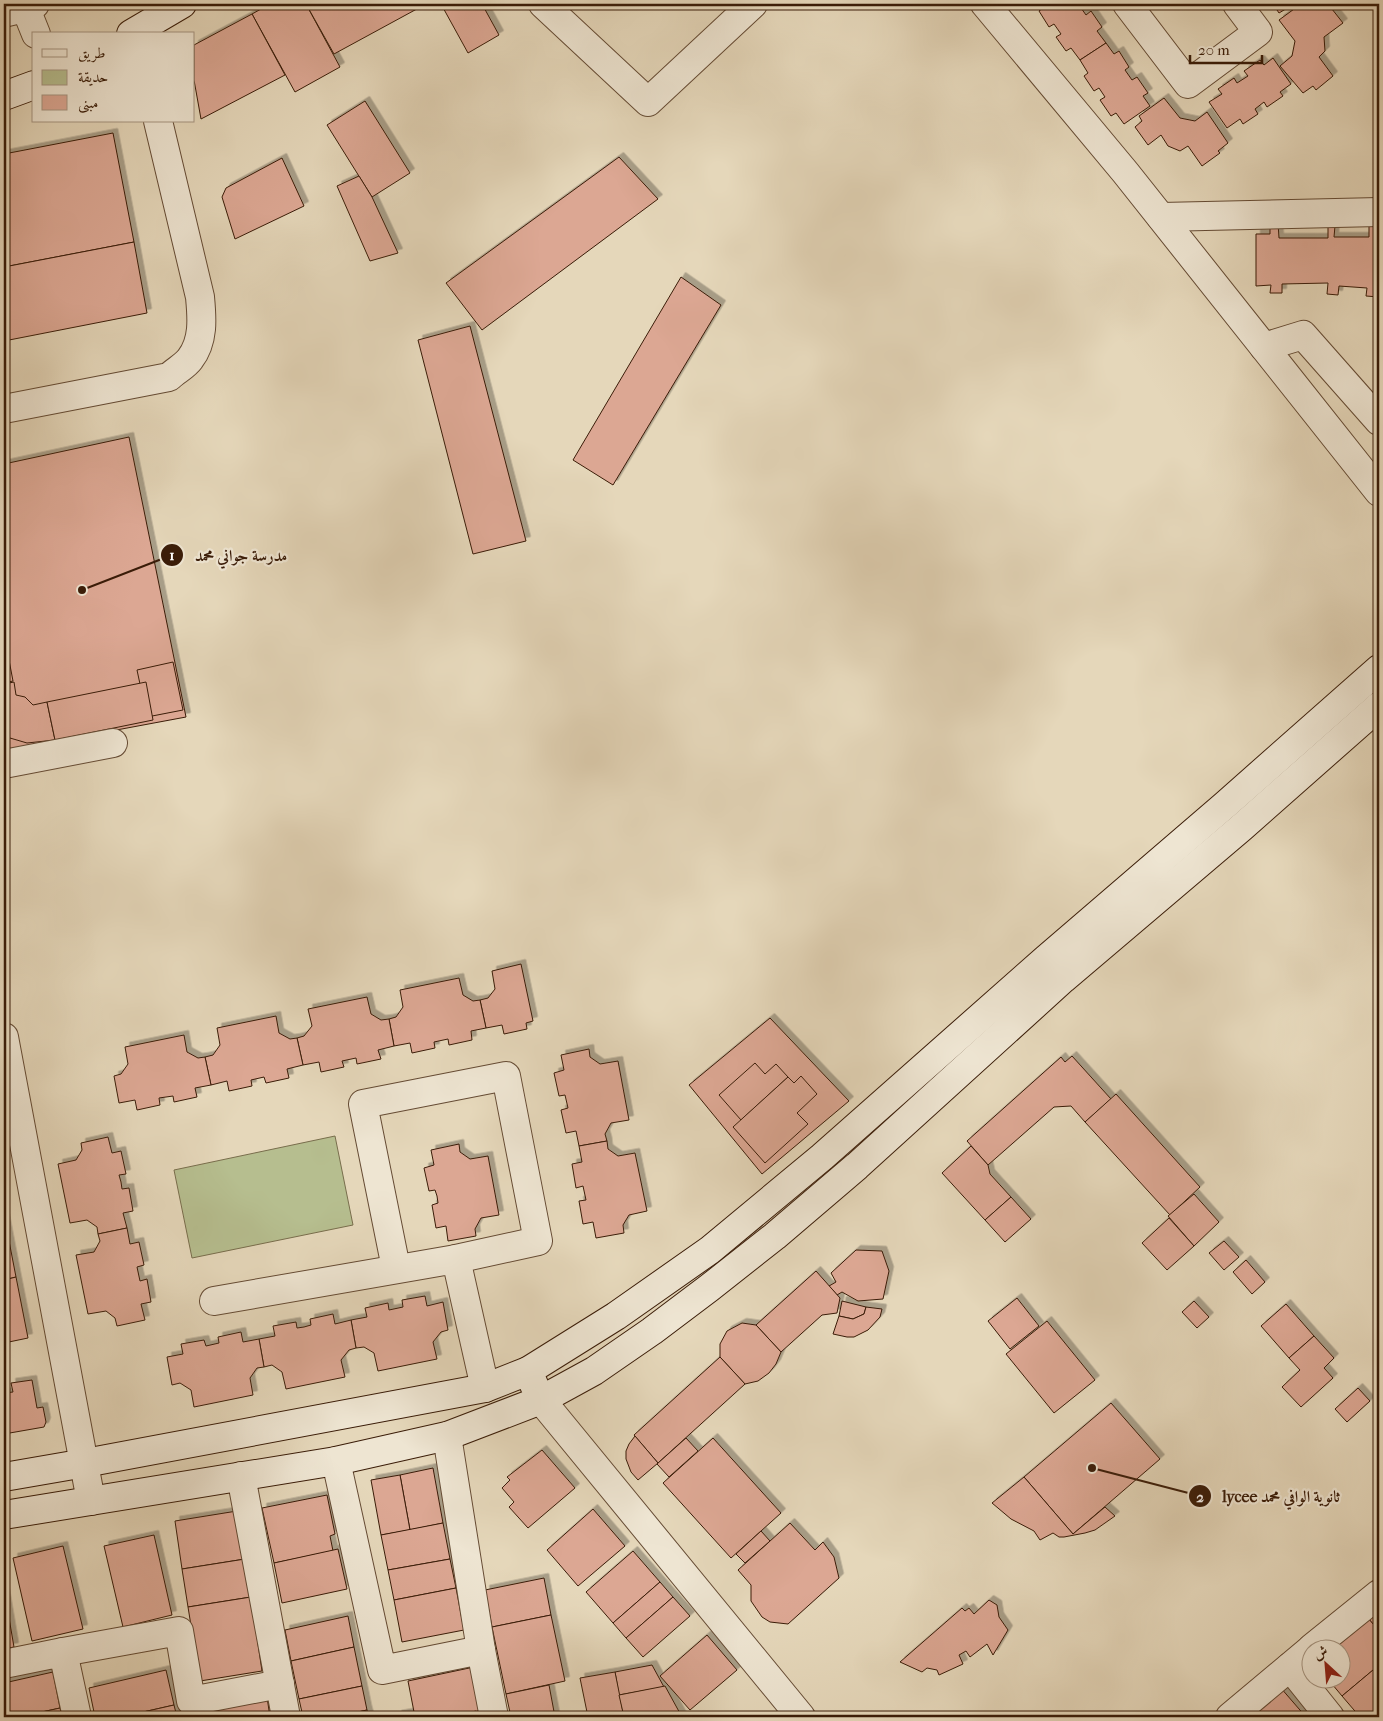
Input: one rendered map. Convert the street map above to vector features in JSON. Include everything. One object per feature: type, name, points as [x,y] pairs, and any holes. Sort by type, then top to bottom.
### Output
[{"type":"street","points":[[137,32],[182,4]]},
{"type":"street","points":[[542,4],[648,102],[753,4]]},
{"type":"street","points":[[985,4],[1161,218],[1379,492]]},
{"type":"street","points":[[1138,8],[1188,84],[1258,32],[1237,4]]},
{"type":"street","points":[[22,7],[35,32]]},
{"type":"street","points":[[4,96],[32,86]]},
{"type":"street","points":[[4,409],[169,377],[190,360],[200,338],[202,320],[200,297],[158,122]]},
{"type":"street","points":[[1161,218],[1379,212]]},
{"type":"street","points":[[1264,347],[1303,335],[1379,421]]},
{"type":"street","points":[[4,1477],[84,1464],[485,1388],[528,1371],[616,1316],[710,1250],[837,1144],[1046,958],[1225,805],[1379,669]]},
{"type":"street","points":[[4,1515],[336,1461],[447,1436],[541,1400],[594,1370],[709,1288],[775,1236],[857,1166],[1063,979],[1379,706]]},
{"type":"street","points":[[4,764],[113,743]]},
{"type":"street","points":[[1225,805],[1242,826]]},
{"type":"street","points":[[1046,958],[1063,979]]},
{"type":"street","points":[[4,1037],[91,1501]]},
{"type":"street","points":[[214,1301],[456,1259],[538,1241],[506,1076],[363,1104],[396,1268]]},
{"type":"street","points":[[837,1144],[857,1166]]},
{"type":"street","points":[[456,1259],[485,1388]]},
{"type":"street","points":[[616,1316],[633,1344]]},
{"type":"street","points":[[528,1371],[541,1400],[793,1716]]},
{"type":"street","points":[[447,1436],[481,1650],[494,1717]]},
{"type":"street","points":[[336,1461],[382,1670],[481,1650]]},
{"type":"street","points":[[241,1476],[286,1717]]},
{"type":"street","points":[[1325,1638],[1379,1594]]},
{"type":"street","points":[[4,1664],[179,1631],[191,1701],[280,1684]]},
{"type":"street","points":[[63,1652],[77,1717]]},
{"type":"street","points":[[1230,1717],[1300,1658]]},
{"type":"street","points":[[1318,1688],[1330,1717]]},
{"type":"green space","points":[[335,1136],[353,1225],[192,1258],[174,1170]]},
{"type":"building","points":[[270,4],[306,4],[340,67],[295,92],[252,14]]},
{"type":"building","points":[[306,4],[426,4],[334,54]]},
{"type":"building","points":[[441,4],[482,4],[499,35],[468,53]]},
{"type":"building","points":[[1040,4],[1081,4],[1079,5],[1086,15],[1091,11],[1102,27],[1097,31],[1106,43],[1080,60],[1071,48],[1066,51],[1056,37],[1061,34],[1054,24],[1049,27],[1039,11],[1043,8]]},
{"type":"building","points":[[1273,4],[1294,4],[1279,13]]},
{"type":"building","points":[[1301,4],[1308,6],[1311,4],[1328,4],[1343,23],[1324,37],[1325,51],[1319,57],[1333,76],[1316,90],[1313,86],[1303,93],[1280,66],[1292,56],[1295,41],[1279,20]]},
{"type":"building","points":[[252,14],[285,75],[201,119],[195,86],[195,44]]},
{"type":"building","points":[[1106,43],[1114,54],[1119,51],[1129,67],[1125,70],[1132,80],[1137,77],[1148,93],[1143,96],[1150,106],[1124,124],[1116,113],[1111,116],[1100,100],[1105,97],[1099,88],[1094,91],[1084,76],[1088,73],[1080,60]]},
{"type":"building","points":[[1273,58],[1291,84],[1280,92],[1283,96],[1267,107],[1264,102],[1255,109],[1258,114],[1243,124],[1240,119],[1227,128],[1209,102],[1222,94],[1218,89],[1234,78],[1237,83],[1248,76],[1244,71],[1260,60],[1264,65]]},
{"type":"building","points":[[1164,98],[1180,118],[1195,121],[1207,112],[1228,143],[1218,151],[1220,153],[1202,166],[1188,146],[1180,151],[1168,146],[1161,135],[1148,145],[1135,127],[1142,121],[1139,116]]},
{"type":"building","points":[[365,101],[410,173],[372,197],[327,125]]},
{"type":"building","points":[[113,133],[134,242],[4,267],[4,154]]},
{"type":"building","points":[[619,157],[658,199],[482,330],[446,283]]},
{"type":"building","points":[[282,158],[304,206],[235,239],[222,197],[226,188]]},
{"type":"building","points":[[359,176],[372,197],[398,253],[370,261],[337,186]]},
{"type":"building","points":[[1270,223],[1278,223],[1279,238],[1328,238],[1328,227],[1335,226],[1334,237],[1369,237],[1369,226],[1379,226],[1379,297],[1366,296],[1367,288],[1339,286],[1338,295],[1327,294],[1328,283],[1282,284],[1282,293],[1270,293],[1271,285],[1256,286],[1256,234],[1270,234]]},
{"type":"building","points":[[134,242],[147,313],[4,341],[4,267]]},
{"type":"building","points":[[681,277],[721,305],[613,485],[573,460]]},
{"type":"building","points":[[470,326],[526,541],[473,554],[418,340]]},
{"type":"building","points":[[129,437],[186,717],[4,751],[4,464]]},
{"type":"building","points":[[4,557],[9,585],[4,586]]},
{"type":"building","points":[[4,634],[13,681],[4,683]]},
{"type":"building","points":[[173,662],[183,710],[147,717],[137,670]]},
{"type":"building","points":[[14,682],[16,695],[25,697],[33,705],[47,702],[55,740],[27,743],[4,735],[4,684]]},
{"type":"building","points":[[146,682],[153,720],[55,740],[47,702]]},
{"type":"building","points":[[521,964],[533,1021],[526,1023],[527,1029],[504,1034],[502,1025],[486,1028],[480,1000],[488,998],[495,989],[492,971]]},
{"type":"building","points":[[459,978],[463,995],[473,1001],[480,1000],[486,1028],[471,1031],[472,1040],[449,1045],[448,1039],[434,1042],[435,1048],[412,1053],[410,1043],[394,1046],[389,1019],[396,1017],[403,1007],[400,990]]},
{"type":"building","points":[[367,997],[371,1014],[381,1020],[389,1019],[394,1046],[378,1050],[381,1059],[357,1064],[356,1058],[342,1061],[344,1067],[321,1072],[319,1062],[303,1065],[297,1038],[304,1036],[312,1026],[308,1009]]},
{"type":"building","points":[[276,1016],[279,1033],[290,1039],[297,1038],[303,1065],[287,1069],[289,1078],[266,1083],[264,1077],[251,1080],[252,1086],[229,1091],[227,1081],[211,1085],[205,1057],[213,1055],[220,1045],[217,1028]]},
{"type":"building","points":[[770,1018],[849,1101],[762,1174],[689,1085]]},
{"type":"building","points":[[184,1035],[187,1052],[198,1058],[205,1057],[211,1085],[195,1088],[197,1097],[174,1102],[173,1096],[159,1098],[160,1105],[137,1110],[135,1100],[119,1103],[114,1076],[121,1074],[128,1064],[125,1047]]},
{"type":"building","points":[[589,1049],[590,1057],[600,1064],[618,1061],[629,1120],[611,1123],[605,1134],[607,1141],[579,1146],[576,1131],[566,1133],[561,1110],[568,1108],[565,1095],[559,1096],[554,1073],[564,1070],[561,1055]]},
{"type":"building","points":[[1072,1056],[1111,1099],[1085,1122],[1071,1106],[1054,1107],[988,1165],[967,1141],[1061,1057],[1065,1062]]},
{"type":"building","points":[[755,1063],[765,1074],[776,1064],[788,1077],[741,1120],[719,1095]]},
{"type":"building","points":[[801,1076],[817,1094],[797,1113],[808,1124],[765,1163],[733,1127],[788,1077],[794,1083]]},
{"type":"building","points":[[1116,1094],[1200,1187],[1170,1215],[1085,1122]]},
{"type":"building","points":[[108,1137],[112,1153],[121,1151],[126,1174],[119,1175],[122,1189],[129,1188],[133,1211],[123,1213],[127,1228],[98,1234],[97,1227],[87,1220],[70,1223],[58,1164],[76,1160],[82,1150],[81,1143]]},
{"type":"building","points":[[607,1141],[608,1149],[618,1156],[635,1153],[647,1211],[629,1215],[623,1225],[624,1233],[596,1238],[593,1222],[583,1224],[579,1201],[586,1200],[583,1186],[576,1188],[572,1164],[582,1162],[579,1146]]},
{"type":"building","points":[[459,1144],[460,1152],[470,1159],[488,1156],[499,1215],[481,1218],[475,1229],[476,1236],[448,1241],[446,1226],[436,1228],[432,1205],[438,1203],[437,1196],[435,1190],[429,1191],[424,1168],[434,1165],[431,1150]]},
{"type":"building","points":[[971,1146],[988,1165],[990,1174],[1011,1197],[985,1220],[942,1173]]},
{"type":"building","points":[[1194,1194],[1219,1222],[1194,1246],[1168,1216]]},
{"type":"building","points":[[1011,1197],[1031,1219],[1005,1242],[985,1220]]},
{"type":"building","points":[[4,1215],[16,1277],[4,1280]]},
{"type":"building","points":[[1169,1218],[1194,1246],[1167,1270],[1142,1243]]},
{"type":"building","points":[[127,1228],[130,1244],[139,1242],[144,1265],[137,1267],[140,1281],[147,1279],[151,1302],[141,1304],[145,1320],[117,1326],[115,1318],[106,1311],[88,1314],[76,1255],[94,1252],[100,1241],[98,1234]]},
{"type":"building","points":[[1224,1241],[1239,1257],[1224,1270],[1209,1253]]},
{"type":"building","points":[[856,1250],[882,1251],[889,1271],[883,1299],[858,1301],[842,1292],[837,1295],[829,1286],[836,1282],[831,1273]]},
{"type":"building","points":[[1246,1260],[1265,1282],[1252,1294],[1233,1272]]},
{"type":"building","points":[[816,1271],[840,1298],[837,1313],[822,1315],[781,1352],[756,1325]]},
{"type":"building","points":[[16,1277],[28,1338],[4,1343],[4,1280]]},
{"type":"building","points":[[425,1296],[427,1306],[443,1302],[448,1330],[441,1332],[433,1342],[437,1359],[378,1371],[374,1353],[364,1347],[356,1348],[351,1320],[367,1317],[365,1308],[388,1303],[389,1310],[403,1307],[402,1300]]},
{"type":"building","points":[[1017,1298],[1039,1326],[1010,1349],[988,1321]]},
{"type":"building","points":[[842,1301],[866,1307],[864,1314],[853,1319],[839,1316]]},
{"type":"building","points":[[1194,1301],[1209,1317],[1197,1328],[1182,1312]]},
{"type":"building","points":[[1286,1304],[1314,1336],[1289,1358],[1261,1326]]},
{"type":"building","points":[[866,1307],[882,1309],[880,1317],[868,1330],[854,1337],[833,1334],[839,1316],[853,1319],[864,1314]]},
{"type":"building","points":[[333,1314],[335,1324],[351,1320],[356,1348],[349,1350],[341,1360],[345,1377],[286,1389],[282,1372],[272,1365],[264,1367],[259,1339],[275,1336],[273,1326],[296,1322],[297,1328],[304,1327],[311,1325],[310,1319]]},
{"type":"building","points":[[1047,1321],[1095,1380],[1054,1413],[1006,1354]]},
{"type":"building","points":[[742,1323],[756,1325],[781,1352],[776,1364],[769,1373],[758,1381],[745,1384],[720,1357],[720,1344],[727,1331]]},
{"type":"building","points":[[241,1332],[243,1342],[259,1339],[264,1367],[257,1368],[250,1378],[253,1395],[194,1407],[191,1390],[180,1383],[172,1385],[167,1357],[183,1354],[181,1344],[204,1340],[206,1346],[219,1343],[218,1337]]},
{"type":"building","points":[[1314,1336],[1334,1358],[1324,1368],[1333,1378],[1301,1407],[1282,1387],[1300,1370],[1289,1358]]},
{"type":"building","points":[[720,1357],[745,1384],[658,1463],[634,1435]]},
{"type":"building","points":[[32,1380],[37,1408],[43,1407],[46,1422],[44,1427],[4,1434],[4,1393],[13,1392],[11,1383]]},
{"type":"building","points":[[1358,1388],[1370,1401],[1347,1422],[1335,1409]]},
{"type":"building","points":[[1111,1403],[1160,1459],[1073,1534],[1024,1477]]},
{"type":"building","points":[[635,1436],[658,1463],[638,1480],[631,1472],[626,1459],[626,1451]]},
{"type":"building","points":[[686,1438],[698,1451],[669,1477],[657,1464]]},
{"type":"building","points":[[713,1438],[781,1513],[731,1558],[663,1483]]},
{"type":"building","points":[[542,1450],[575,1488],[528,1528],[509,1507],[514,1502],[502,1488],[510,1480],[507,1477]]},
{"type":"building","points":[[433,1468],[443,1523],[410,1530],[400,1475]]},
{"type":"building","points":[[400,1475],[410,1530],[381,1535],[371,1480]]},
{"type":"building","points":[[1024,1477],[1073,1534],[1105,1507],[1115,1516],[1095,1530],[1064,1537],[1059,1537],[1053,1533],[1040,1540],[1034,1531],[1011,1519],[992,1503]]},
{"type":"building","points":[[327,1495],[335,1534],[330,1536],[333,1551],[274,1563],[262,1508]]},
{"type":"building","points":[[593,1509],[625,1546],[578,1586],[547,1550]]},
{"type":"building","points":[[237,1511],[245,1559],[182,1569],[175,1521]]},
{"type":"building","points":[[443,1523],[450,1559],[388,1570],[381,1535]]},
{"type":"building","points":[[790,1523],[815,1550],[823,1542],[834,1557],[839,1578],[788,1624],[770,1622],[762,1617],[751,1601],[751,1585],[738,1570]]},
{"type":"building","points":[[761,1531],[770,1541],[745,1563],[736,1554]]},
{"type":"building","points":[[154,1535],[172,1615],[123,1627],[104,1546]]},
{"type":"building","points":[[63,1546],[83,1629],[32,1641],[13,1558]]},
{"type":"building","points":[[338,1549],[347,1589],[282,1603],[274,1563]]},
{"type":"building","points":[[633,1551],[660,1582],[613,1623],[586,1592]]},
{"type":"building","points":[[245,1559],[251,1597],[188,1607],[182,1569]]},
{"type":"building","points":[[450,1559],[456,1588],[394,1600],[388,1570]]},
{"type":"building","points":[[544,1578],[551,1615],[492,1627],[485,1590]]},
{"type":"building","points":[[660,1582],[673,1597],[626,1638],[613,1623]]},
{"type":"building","points":[[456,1588],[464,1630],[402,1642],[394,1600]]},
{"type":"building","points":[[4,1589],[14,1647],[4,1649]]},
{"type":"building","points":[[251,1597],[262,1671],[200,1681],[188,1607]]},
{"type":"building","points":[[673,1597],[690,1616],[643,1657],[626,1638]]},
{"type":"building","points":[[989,1600],[997,1605],[999,1617],[1008,1630],[993,1655],[987,1644],[970,1657],[966,1651],[959,1655],[963,1664],[939,1675],[937,1670],[927,1668],[922,1672],[900,1662],[962,1608],[965,1611],[969,1608],[974,1614]]},
{"type":"building","points":[[1379,1607],[1379,1631],[1367,1617]]},
{"type":"building","points":[[551,1615],[565,1681],[506,1694],[492,1627]]},
{"type":"building","points":[[348,1616],[354,1647],[291,1661],[285,1630]]},
{"type":"building","points":[[1368,1618],[1379,1631],[1379,1665],[1342,1696],[1335,1688],[1350,1688],[1350,1638],[1343,1638]]},
{"type":"building","points":[[707,1635],[737,1670],[690,1710],[660,1676]]},
{"type":"building","points":[[354,1647],[362,1686],[299,1699],[291,1661]]},
{"type":"building","points":[[652,1665],[664,1687],[619,1695],[615,1672]]},
{"type":"building","points":[[1379,1665],[1379,1717],[1360,1717],[1342,1696]]},
{"type":"building","points":[[474,1667],[483,1710],[448,1717],[415,1717],[408,1681]]},
{"type":"building","points":[[166,1670],[174,1705],[121,1717],[95,1717],[89,1688]]},
{"type":"building","points":[[53,1672],[60,1708],[19,1717],[4,1717],[4,1683]]},
{"type":"building","points":[[615,1672],[624,1717],[588,1717],[580,1678]]},
{"type":"building","points":[[549,1685],[555,1717],[511,1717],[506,1694]]},
{"type":"building","points":[[362,1686],[367,1710],[344,1715],[344,1717],[303,1717],[299,1699]]},
{"type":"building","points":[[665,1686],[682,1717],[624,1717],[619,1695]]},
{"type":"building","points":[[1280,1687],[1306,1717],[1245,1717]]},
{"type":"building","points":[[267,1697],[270,1717],[212,1717],[210,1706]]},
{"type":"building","points":[[174,1705],[177,1717],[121,1717]]},
{"type":"building","points":[[60,1708],[62,1717],[19,1717]]},
{"type":"building","points":[[367,1710],[369,1717],[344,1717],[344,1715]]},
{"type":"building","points":[[476,1711],[477,1717],[448,1717]]},
{"type":"building","points":[[414,1712],[415,1717],[398,1717],[397,1715]]},
{"type":"place","name":"مدرسة جواني محمد","points":[[82,590]]},
{"type":"place","name":"lycee ثانوية الوافي محمد","points":[[1092,1468]]}]
